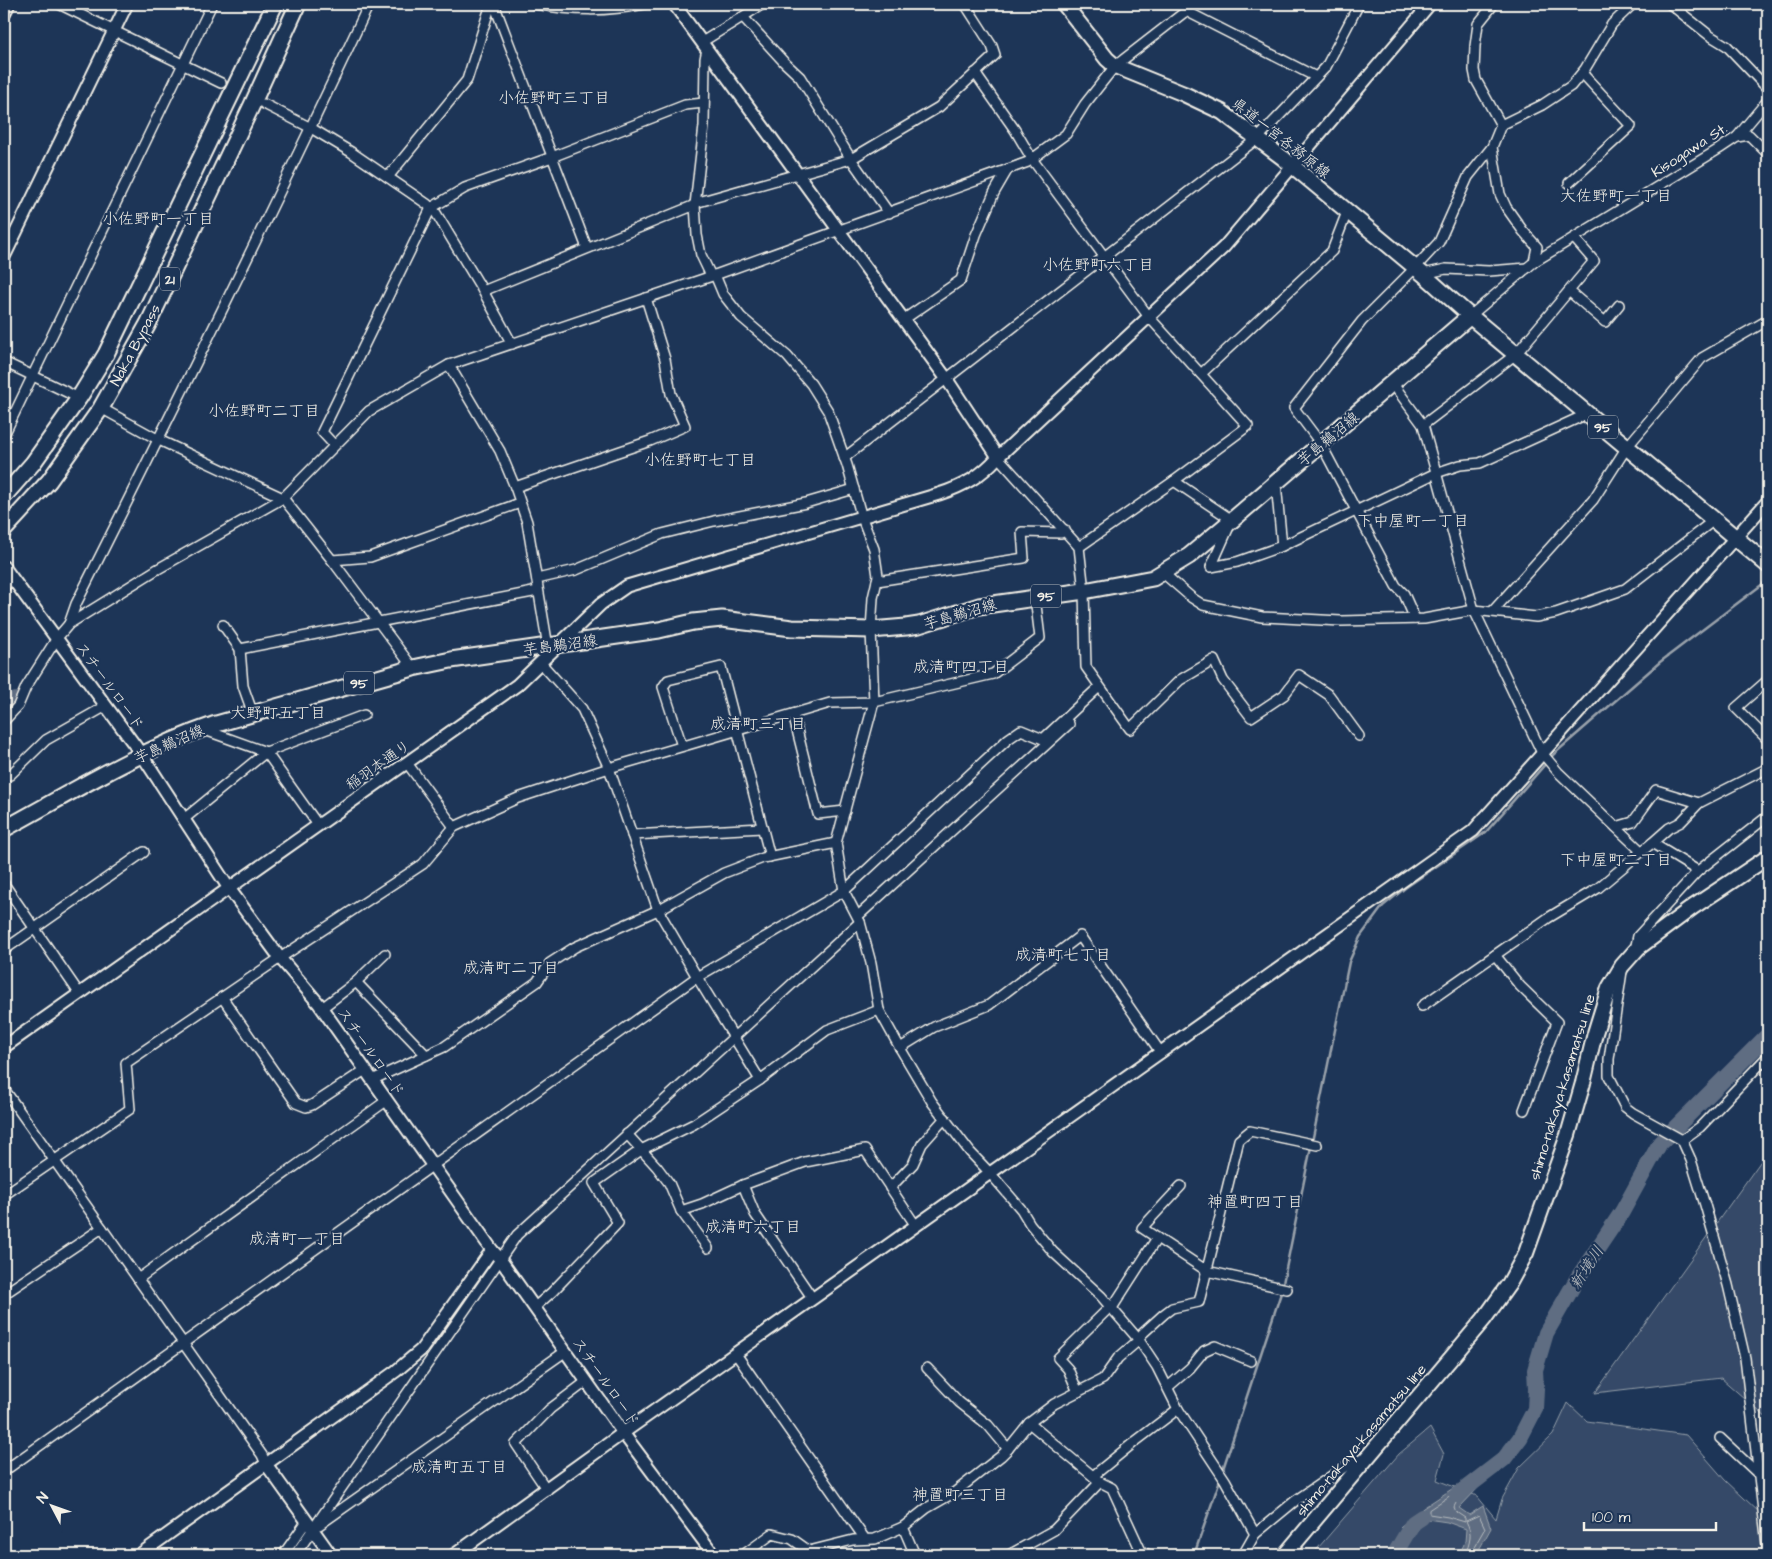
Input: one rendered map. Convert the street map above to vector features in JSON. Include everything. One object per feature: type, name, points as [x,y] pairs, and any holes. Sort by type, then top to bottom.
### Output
[{"type":"main road","name":"Naka Bypass","points":[[4,496],[34,463],[79,398],[106,354],[275,4]]},
{"type":"main road","name":"Naka Bypass","points":[[4,530],[49,481],[101,408],[148,324],[298,4]]},
{"type":"main road","name":"県道一宮各務原線","points":[[1064,4],[1107,59],[1115,66],[1184,94],[1222,112],[1258,138],[1419,271],[1470,316]]},
{"type":"main road","name":"95","points":[[1470,316],[1768,565]]},
{"type":"main road","name":"芋島鵜沼線","points":[[4,829],[142,755],[202,729],[413,668],[451,660],[545,651],[660,630],[693,622],[722,619],[792,628],[871,630],[919,626],[979,606],[1153,578],[1189,556],[1393,384],[1470,316]]},
{"type":"main road","name":"shimo-nakaya-kasamatsu line","points":[[1285,1555],[1484,1319],[1509,1284],[1526,1253],[1568,1135],[1609,988],[1622,966],[1638,948],[1693,907],[1768,857]]},
{"type":"street","points":[[4,14],[9,4]]},
{"type":"street","points":[[59,4],[221,83]]},
{"type":"street","points":[[4,257],[127,4]]},
{"type":"street","points":[[4,435],[212,4]]},
{"type":"street","points":[[69,624],[76,604],[159,440],[311,128],[369,4]]},
{"type":"street","points":[[388,177],[467,80],[492,4]]},
{"type":"street","points":[[492,4],[587,248]]},
{"type":"street","points":[[535,4],[592,11],[644,4]]},
{"type":"street","points":[[674,4],[946,378],[998,457],[1065,530],[1079,548],[1084,590],[1086,668],[1130,728],[1180,680],[1214,660],[1223,680],[1250,717],[1284,696],[1299,675],[1329,695],[1359,736]]},
{"type":"street","points":[[704,45],[763,4]]},
{"type":"street","points":[[483,290],[695,204],[851,159],[939,107],[995,55],[992,46],[965,4]]},
{"type":"street","points":[[4,721],[18,706],[26,686],[56,638],[69,624],[139,580],[283,498],[369,411],[449,364],[713,276],[1032,159],[1066,134],[1115,66],[1195,4]]},
{"type":"street","points":[[844,458],[1258,138],[1326,67],[1359,4]]},
{"type":"street","name":"稲羽本通り","points":[[4,1046],[517,685],[545,651],[601,604],[628,586],[958,488],[985,471],[1224,247],[1430,4]]},
{"type":"street","points":[[1494,4],[1478,24],[1474,70],[1476,80],[1501,125]]},
{"type":"street","points":[[1415,620],[1404,594],[1396,586],[1321,444],[1294,408],[1362,321],[1419,271],[1439,242],[1468,177],[1492,147],[1501,125],[1542,105],[1571,86],[1597,51],[1612,24],[1633,4]]},
{"type":"street","points":[[1670,4],[1709,35],[1727,46],[1768,89]]},
{"type":"street","points":[[1186,11],[1316,77]]},
{"type":"street","points":[[743,17],[800,77],[851,159],[888,213]]},
{"type":"street","points":[[704,45],[704,126],[695,204],[697,235],[701,255],[723,294],[741,317],[787,356],[811,384],[828,411],[862,518],[874,549],[877,581],[873,598],[871,630],[874,702],[836,843],[844,891],[859,919],[871,963],[879,1010],[932,1102],[970,1152],[990,1172],[1021,1209],[1052,1252],[1112,1308],[1158,1366],[1178,1409],[1221,1475],[1255,1534]]},
{"type":"street","points":[[975,73],[1015,130],[1032,159],[1149,317],[1248,426],[1079,548]]},
{"type":"street","points":[[1569,183],[1631,126],[1582,73]]},
{"type":"street","name":"Kisogawa St.","points":[[1470,316],[1531,265],[1720,150],[1737,137],[1768,100]]},
{"type":"street","points":[[334,445],[322,432],[431,208],[465,188],[552,157],[684,105],[704,103]]},
{"type":"street","points":[[264,104],[311,128],[351,152],[427,204],[483,290],[512,344]]},
{"type":"street","points":[[1737,137],[1749,135],[1768,154]]},
{"type":"street","points":[[1419,271],[1446,269],[1488,271],[1531,265],[1537,247],[1522,231],[1500,194],[1492,147]]},
{"type":"street","points":[[903,320],[961,280],[976,235],[994,193],[1008,169]]},
{"type":"street","points":[[1201,374],[1332,251],[1347,212]]},
{"type":"street","points":[[1423,425],[1516,354],[1594,261],[1574,238]]},
{"type":"street","points":[[1569,291],[1605,322],[1618,305]]},
{"type":"street","points":[[515,487],[650,441],[685,426],[671,394],[664,359],[646,298]]},
{"type":"street","points":[[1492,612],[1593,500],[1627,447],[1702,358],[1768,320]]},
{"type":"street","points":[[4,362],[79,398]]},
{"type":"street","points":[[449,364],[500,451],[527,522],[537,579],[545,651],[582,709],[609,768],[658,910],[760,1080]]},
{"type":"street","points":[[1393,384],[1423,425],[1474,610],[1542,753],[1550,764],[1641,851]]},
{"type":"street","points":[[101,408],[159,440],[283,498],[413,668]]},
{"type":"street","points":[[1174,481],[1232,520],[1211,567],[1237,562],[1282,546],[1436,473],[1460,465],[1480,463],[1587,414]]},
{"type":"street","points":[[1276,483],[1282,546]]},
{"type":"street","points":[[537,579],[576,570],[662,534],[714,521],[806,503],[854,489]]},
{"type":"street","points":[[454,1555],[990,1172],[1162,1053],[1472,832],[1768,501]]},
{"type":"street","points":[[332,560],[370,557],[520,503]]},
{"type":"street","points":[[1163,573],[1202,605],[1262,618],[1340,621],[1415,620],[1474,610],[1536,617],[1556,613],[1625,589],[1714,520]]},
{"type":"street","points":[[877,581],[1024,558],[1022,532],[1061,533],[1065,530]]},
{"type":"street","name":"スチールロード","points":[[4,568],[142,755],[228,888],[280,958],[322,1008],[364,1070],[492,1250],[535,1307],[623,1433],[714,1555]]},
{"type":"street","points":[[4,588],[11,578]]},
{"type":"street","points":[[240,649],[538,591]]},
{"type":"street","points":[[4,1195],[130,1109],[126,1062],[423,864],[454,827],[518,798],[609,768],[830,703],[874,702],[993,674],[1040,638],[1035,597]]},
{"type":"street","points":[[223,624],[240,649],[243,686],[253,714]]},
{"type":"street","points":[[682,746],[663,687],[668,680],[721,667],[770,857]]},
{"type":"street","points":[[1768,680],[1736,708],[1768,740]]},
{"type":"street","points":[[4,1470],[433,1167],[697,977],[844,891],[1008,740],[1021,730],[1043,739],[1099,687]]},
{"type":"street","points":[[10,775],[46,740],[106,706]]},
{"type":"street","points":[[793,714],[818,814],[845,811]]},
{"type":"street","points":[[184,820],[266,752],[364,715]]},
{"type":"street","points":[[283,1555],[310,1525],[517,1235],[1069,724],[1065,719]]},
{"type":"street","points":[[202,729],[266,752],[318,825]]},
{"type":"street","points":[[407,763],[454,827]]},
{"type":"street","points":[[1422,1006],[1548,918],[1598,888],[1669,828],[1682,822],[1699,803],[1764,770],[1768,766]]},
{"type":"street","points":[[1616,827],[1633,822],[1656,790],[1699,803]]},
{"type":"street","points":[[1634,952],[1638,936],[1698,871],[1768,816]]},
{"type":"street","points":[[632,835],[762,828]]},
{"type":"street","points":[[372,1080],[444,1047],[538,982],[550,963],[575,947],[658,910],[724,873],[770,857],[836,843]]},
{"type":"street","points":[[1652,843],[1698,871]]},
{"type":"street","points":[[4,950],[144,852]]},
{"type":"street","points":[[4,884],[79,993]]},
{"type":"street","points":[[900,1048],[934,1027],[989,1005],[1080,936],[1162,1053]]},
{"type":"street","points":[[322,1008],[356,982],[385,954]]},
{"type":"street","points":[[1495,955],[1520,986],[1557,1022],[1524,1110]]},
{"type":"street","points":[[1622,966],[1609,1059],[1609,1076],[1625,1107],[1682,1140],[1705,1205],[1728,1285],[1745,1358],[1768,1553]]},
{"type":"street","points":[[356,982],[426,1055]]},
{"type":"street","points":[[222,997],[296,1102],[312,1106],[364,1070]]},
{"type":"street","points":[[535,1307],[552,1292],[618,1223],[594,1183],[641,1150],[694,1124],[760,1080],[827,1030],[879,1010]]},
{"type":"street","points":[[1682,1140],[1700,1127],[1768,1056]]},
{"type":"street","points":[[4,1089],[331,1555]]},
{"type":"street","points":[[138,1279],[386,1101]]},
{"type":"street","points":[[890,1188],[913,1164],[922,1144],[945,1118]]},
{"type":"street","points":[[743,1555],[772,1534],[792,1539],[809,1551],[853,1540],[875,1538],[903,1527],[927,1508],[955,1492],[1008,1449],[1029,1423],[1054,1404],[1103,1379],[1118,1358],[1172,1308],[1199,1302],[1239,1140],[1250,1131],[1314,1144]]},
{"type":"street","points":[[627,1134],[669,1183],[681,1211],[708,1248]]},
{"type":"street","points":[[681,1211],[805,1162],[865,1150],[916,1226]]},
{"type":"street","points":[[743,1185],[755,1214],[813,1299]]},
{"type":"street","points":[[1181,1186],[1142,1228],[1207,1272],[1284,1288]]},
{"type":"street","points":[[4,1294],[102,1228]]},
{"type":"street","points":[[1078,1392],[1068,1369],[1058,1358],[1112,1308],[1157,1238]]},
{"type":"street","points":[[139,1555],[396,1371],[421,1350],[492,1250]]},
{"type":"street","points":[[1168,1387],[1190,1368],[1204,1351],[1216,1346],[1251,1361]]},
{"type":"street","points":[[295,1555],[310,1525],[566,1351]]},
{"type":"street","points":[[736,1354],[865,1539]]},
{"type":"street","points":[[928,1368],[959,1402],[988,1425],[1008,1449]]},
{"type":"street","points":[[546,1490],[516,1444],[550,1409],[587,1381]]},
{"type":"street","points":[[1009,1555],[1054,1530],[1096,1479],[1132,1444],[1178,1409]]},
{"type":"street","points":[[1029,1423],[1096,1479],[1112,1488],[1141,1551],[1149,1555]]},
{"type":"street","points":[[1720,1438],[1768,1483]]},
{"type":"street","points":[[1244,1555],[1255,1534],[1295,1501],[1346,1466],[1368,1456]]},
{"type":"street","points":[[903,1527],[915,1555]]},
{"type":"shaded area","points":[[1768,1151],[1768,1419],[1721,1378],[1595,1393]]},
{"type":"shaded area","points":[[1568,1403],[1587,1421],[1686,1435],[1725,1480],[1761,1514],[1768,1555],[1312,1555],[1399,1454],[1430,1428],[1444,1454],[1437,1480],[1477,1496],[1496,1519],[1502,1499],[1519,1468],[1553,1435]]},
{"type":"water","points":[[1470,1477],[1479,1487],[1459,1508],[1469,1515],[1483,1506],[1491,1528],[1476,1555],[1459,1555],[1465,1542],[1466,1529],[1447,1522],[1427,1519],[1413,1535],[1400,1527],[1423,1508]]},
{"type":"waterway","points":[[1222,1472],[1281,1293],[1349,962],[1360,937],[1383,906],[1405,888],[1486,832],[1554,754],[1660,662],[1768,580]]},
{"type":"waterway","points":[[4,706],[16,700]]},
{"type":"waterway","name":"新境川","points":[[1457,1495],[1504,1459],[1520,1438],[1535,1409],[1535,1370],[1546,1333],[1577,1279],[1622,1212],[1660,1143],[1768,1035]]},
{"type":"waterway","points":[[1194,1555],[1221,1477]]},
{"type":"waterway","name":"新境川","points":[[1394,1555],[1413,1523],[1422,1517]]},
{"type":"tunnel","points":[[221,83],[257,100]]},
{"type":"district","name":"小佐野町三丁目","points":[[554,97]]},
{"type":"district","name":"大佐野町一丁目","points":[[1616,195]]},
{"type":"district","name":"小佐野町一丁目","points":[[158,218]]},
{"type":"district","name":"小佐野町六丁目","points":[[1098,264]]},
{"type":"district","name":"小佐野町二丁目","points":[[264,410]]},
{"type":"district","name":"小佐野町七丁目","points":[[700,459]]},
{"type":"district","name":"下中屋町一丁目","points":[[1413,520]]},
{"type":"district","name":"成清町四丁目","points":[[961,666]]},
{"type":"district","name":"大野町五丁目","points":[[278,712]]},
{"type":"district","name":"成清町三丁目","points":[[758,723]]},
{"type":"district","name":"下中屋町二丁目","points":[[1616,859]]},
{"type":"district","name":"成清町七丁目","points":[[1063,954]]},
{"type":"district","name":"成清町二丁目","points":[[511,967]]},
{"type":"district","name":"神置町四丁目","points":[[1255,1201]]},
{"type":"district","name":"成清町六丁目","points":[[753,1226]]},
{"type":"district","name":"成清町一丁目","points":[[297,1238]]},
{"type":"district","name":"成清町五丁目","points":[[459,1466]]},
{"type":"district","name":"神置町三丁目","points":[[960,1494]]}]
